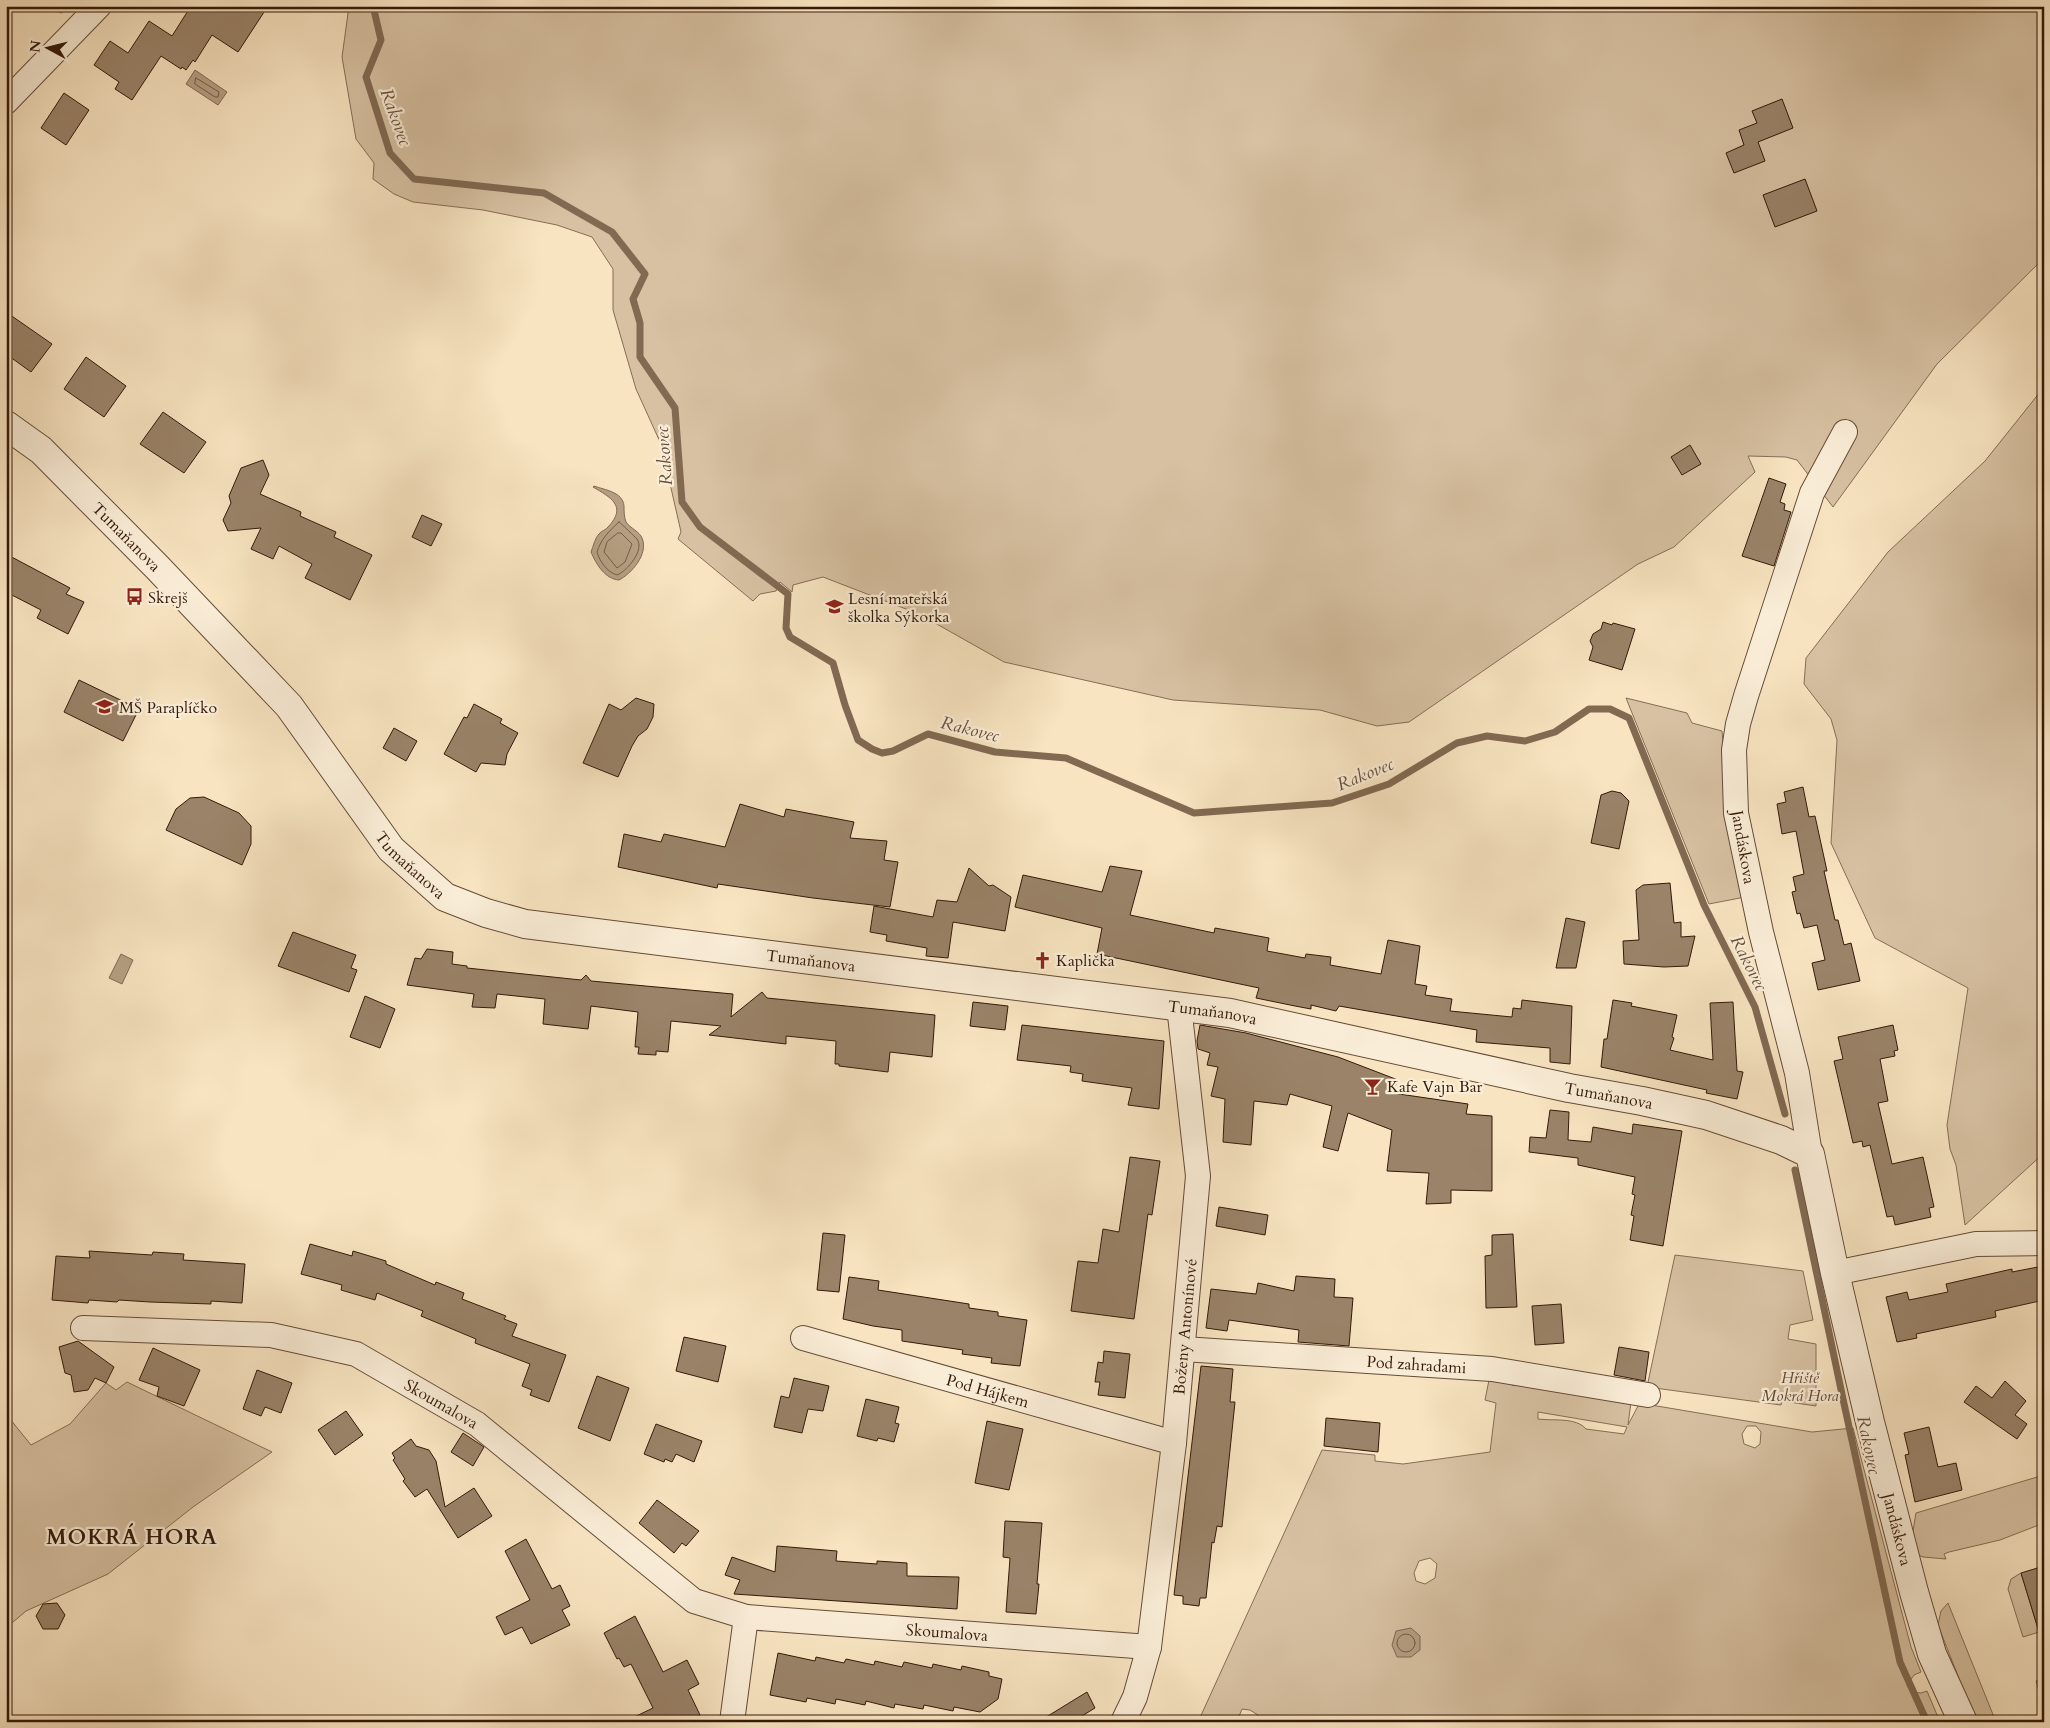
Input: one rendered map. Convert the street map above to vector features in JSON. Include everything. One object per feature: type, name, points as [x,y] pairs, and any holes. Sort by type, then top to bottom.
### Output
[{"type":"street","points":[[6,102],[99,6]]},
{"type":"street","name":"Tumaňanova","points":[[6,425],[41,450],[157,567],[289,706],[391,849],[445,897],[486,913],[525,924],[1230,1013],[1522,1078],[1697,1113],[1781,1140],[1810,1154]]},
{"type":"street","name":"Jandáskova","points":[[1845,432],[1812,493],[1744,703],[1735,737],[1734,750],[1736,813],[1761,932],[1797,1073],[1810,1154],[1835,1273],[1870,1422],[1932,1654],[1963,1722]]},
{"type":"street","name":"Boženy Antonínové","points":[[1123,1722],[1135,1697],[1149,1647],[1174,1442],[1198,1176],[1179,1006]]},
{"type":"street","points":[[1835,1273],[1976,1244],[2044,1243]]},
{"type":"street","name":"Skoumalova","points":[[82,1328],[271,1335],[356,1354],[476,1424],[694,1600],[746,1617],[1149,1647]]},
{"type":"street","name":"Pod Hájkem","points":[[803,1338],[1174,1442]]},
{"type":"street","name":"Pod zahradami","points":[[1183,1349],[1492,1369],[1648,1395]]},
{"type":"street","points":[[732,1722],[746,1617]]},
{"type":"green space","points":[[38,6],[66,6],[62,13]]},
{"type":"green space","points":[[349,6],[2044,6],[2044,258],[1937,364],[1833,507],[1797,460],[1786,457],[1748,456],[1755,472],[1674,547],[1638,564],[1409,722],[1377,726],[1320,710],[1173,700],[1004,662],[919,614],[823,577],[793,585],[792,592],[780,582],[776,591],[760,594],[753,601],[678,539],[681,532],[661,444],[636,389],[613,310],[613,269],[592,237],[557,225],[483,210],[413,202],[394,194],[373,179],[374,163],[356,139],[342,57]]},
{"type":"green space","points":[[2044,387],[2044,1153],[1965,1225],[1956,1165],[1950,1149],[1947,1125],[1968,988],[1875,938],[1831,843],[1837,740],[1831,719],[1804,684],[1806,658],[1888,552],[1985,461]]},
{"type":"green space","points":[[1626,698],[1687,713],[1692,723],[1722,731],[1731,830],[1745,897],[1709,904]]},
{"type":"green space","name":"Hřiště Mokrá Hora","points":[[1675,1255],[1803,1271],[1813,1320],[1790,1325],[1788,1339],[1816,1344],[1816,1406],[1782,1401],[1781,1405],[1647,1387]]},
{"type":"green space","points":[[1489,1380],[1509,1383],[1514,1386],[1515,1382],[1631,1402],[1628,1425],[1638,1406],[1645,1404],[1812,1432],[1853,1428],[1911,1647],[1921,1672],[1914,1675],[1907,1685],[1911,1692],[1921,1693],[1927,1691],[1940,1722],[1255,1722],[1258,1715],[1250,1710],[1242,1709],[1238,1719],[1241,1722],[1198,1722],[1322,1450],[1375,1455],[1375,1461],[1403,1464],[1490,1452],[1496,1403],[1485,1400]],"holes":[[[1538,1412],[1627,1427],[1624,1434],[1586,1429],[1582,1425],[1570,1421],[1538,1419]],[[1747,1426],[1756,1426],[1761,1432],[1760,1444],[1755,1448],[1744,1444],[1742,1434]],[[1430,1558],[1437,1564],[1435,1578],[1425,1584],[1416,1581],[1414,1573],[1419,1561]]]},
{"type":"green space","points":[[127,1382],[272,1452],[193,1507],[108,1574],[26,1611],[6,1628],[6,1414],[31,1445],[70,1424],[106,1383],[116,1390]]},
{"type":"green space","points":[[2044,1475],[2044,1523],[2000,1540],[1949,1552],[1944,1554],[1946,1559],[1923,1557],[1916,1554],[1912,1537],[1916,1513]]},
{"type":"green space","points":[[2021,1573],[2039,1632],[2023,1637],[2008,1589],[2011,1579]]},
{"type":"green space","points":[[1948,1603],[1996,1722],[1976,1722],[1938,1625],[1941,1611]]},
{"type":"green space","points":[[2044,1678],[2044,1708],[2036,1681]]},
{"type":"water","points":[[195,70],[227,92],[218,105],[186,84]]},
{"type":"water","points":[[594,486],[613,492],[623,501],[626,522],[639,534],[644,544],[638,563],[619,580],[605,574],[598,566],[591,552],[595,540],[600,533],[614,520],[617,508],[610,499]]},
{"type":"water","points":[[121,954],[133,960],[122,984],[109,978]]},
{"type":"water","points":[[1411,1628],[1420,1636],[1420,1650],[1411,1657],[1397,1657],[1392,1645],[1396,1631]]},
{"type":"building","points":[[191,6],[268,6],[238,52],[212,35],[195,62],[193,60],[186,70],[182,67],[181,69],[161,56],[132,100],[115,89],[119,82],[94,65],[110,41],[128,53],[149,21],[172,36]]},
{"type":"building","points":[[64,93],[89,110],[66,145],[41,128]]},
{"type":"building","points":[[1782,99],[1793,128],[1758,142],[1765,161],[1734,173],[1726,153],[1744,145],[1739,130],[1757,123],[1752,111]]},
{"type":"building","points":[[1805,179],[1817,211],[1775,227],[1763,195]]},
{"type":"building","points":[[6,312],[52,344],[31,372],[6,354]]},
{"type":"building","points":[[86,357],[126,386],[104,417],[64,389]]},
{"type":"building","points":[[163,412],[206,442],[184,473],[140,444]]},
{"type":"building","points":[[1690,445],[1701,464],[1682,475],[1671,457]]},
{"type":"building","points":[[263,460],[269,475],[260,494],[301,512],[300,516],[336,532],[334,537],[372,555],[350,600],[305,578],[312,564],[279,546],[273,559],[251,549],[261,528],[228,531],[223,520],[231,503],[229,496],[241,468]]},
{"type":"building","points":[[1769,478],[1786,484],[1780,502],[1785,504],[1784,510],[1791,512],[1774,566],[1742,556]]},
{"type":"building","points":[[422,515],[442,524],[431,546],[412,537]]},
{"type":"building","points":[[6,554],[70,588],[66,594],[84,602],[68,634],[37,618],[41,610],[6,592]]},
{"type":"building","points":[[1603,622],[1635,629],[1622,670],[1589,660],[1593,647],[1590,641],[1593,634],[1601,629]]},
{"type":"building","points":[[79,680],[139,709],[123,741],[64,712]]},
{"type":"building","points":[[636,698],[654,704],[653,717],[647,729],[638,736],[632,746],[618,777],[583,763],[609,704],[621,710]]},
{"type":"building","points":[[474,704],[502,719],[500,723],[518,733],[507,754],[505,765],[481,763],[476,772],[444,754],[464,717],[467,718]]},
{"type":"building","points":[[394,728],[417,741],[406,761],[383,748]]},
{"type":"building","points":[[1803,787],[1809,817],[1815,816],[1827,871],[1824,871],[1835,920],[1838,920],[1844,945],[1851,943],[1860,981],[1818,990],[1812,963],[1825,960],[1817,925],[1804,928],[1800,913],[1797,914],[1792,892],[1796,891],[1793,877],[1804,874],[1796,831],[1782,834],[1777,804],[1786,802],[1784,792]]},
{"type":"building","points":[[1612,791],[1621,793],[1629,801],[1619,849],[1591,843],[1601,795]]},
{"type":"building","points":[[204,797],[239,813],[251,826],[251,844],[242,865],[166,830],[176,809],[190,798]]},
{"type":"building","points":[[740,804],[784,817],[786,809],[854,822],[850,838],[887,841],[884,860],[898,862],[890,907],[718,884],[717,888],[618,867],[624,834],[661,842],[664,834],[725,847]]},
{"type":"building","points":[[1110,866],[1142,871],[1130,915],[1214,933],[1215,928],[1269,938],[1267,951],[1305,958],[1306,954],[1331,957],[1330,965],[1381,974],[1388,940],[1420,946],[1415,984],[1427,986],[1425,995],[1452,999],[1450,1011],[1512,1017],[1513,1008],[1521,1009],[1522,1000],[1572,1006],[1570,1064],[1550,1062],[1550,1048],[1476,1042],[1477,1030],[1339,1006],[1336,1011],[1311,1005],[1311,1009],[1295,1006],[1256,998],[1259,988],[1097,954],[1102,928],[1015,907],[1023,875],[1102,892]]},
{"type":"building","points":[[969,868],[989,886],[993,885],[1011,897],[1005,931],[953,922],[948,958],[926,956],[927,948],[886,941],[887,935],[870,932],[874,906],[933,917],[937,900],[957,902]]},
{"type":"building","points":[[1670,883],[1674,923],[1681,922],[1681,937],[1695,936],[1688,966],[1664,967],[1624,964],[1623,941],[1639,940],[1636,890],[1643,885]]},
{"type":"building","points":[[1566,918],[1585,922],[1576,968],[1556,968]]},
{"type":"building","points":[[293,932],[356,955],[351,968],[357,970],[349,992],[278,966]]},
{"type":"building","points":[[427,949],[453,952],[452,964],[467,966],[467,968],[581,980],[586,975],[591,981],[733,994],[731,1017],[762,992],[767,998],[935,1015],[932,1057],[890,1052],[888,1072],[839,1066],[839,1064],[835,1064],[836,1041],[786,1036],[786,1044],[709,1035],[721,1026],[671,1021],[668,1052],[656,1051],[656,1055],[638,1054],[639,1047],[635,1047],[638,1012],[591,1006],[588,1029],[543,1024],[545,999],[497,994],[495,1008],[472,1007],[474,994],[407,985],[415,958],[421,959]]},
{"type":"building","points":[[365,996],[395,1009],[380,1048],[350,1037]]},
{"type":"building","points":[[1613,1000],[1632,1003],[1631,1006],[1677,1015],[1672,1037],[1674,1038],[1670,1050],[1713,1060],[1710,1003],[1733,1002],[1737,1071],[1743,1072],[1737,1099],[1706,1093],[1707,1090],[1601,1067],[1604,1039],[1607,1039]]},
{"type":"building","points":[[973,1002],[1008,1006],[1005,1030],[970,1026]]},
{"type":"building","points":[[1022,1025],[1164,1041],[1159,1109],[1128,1105],[1132,1088],[1082,1081],[1083,1074],[1070,1072],[1071,1066],[1017,1060]]},
{"type":"building","points":[[1200,1025],[1246,1033],[1338,1057],[1398,1080],[1392,1093],[1468,1104],[1466,1114],[1492,1116],[1492,1191],[1451,1190],[1451,1203],[1426,1204],[1429,1173],[1387,1171],[1392,1130],[1348,1113],[1338,1151],[1323,1147],[1332,1106],[1290,1094],[1287,1105],[1254,1101],[1251,1145],[1223,1142],[1225,1099],[1211,1096],[1218,1067],[1207,1065],[1210,1053],[1198,1049],[1197,1041]]},
{"type":"building","points":[[1893,1025],[1898,1050],[1894,1051],[1895,1056],[1880,1059],[1888,1101],[1878,1103],[1892,1164],[1923,1157],[1934,1207],[1929,1208],[1931,1217],[1895,1225],[1893,1216],[1887,1217],[1870,1145],[1863,1147],[1862,1141],[1853,1143],[1834,1061],[1843,1059],[1838,1037]]},
{"type":"building","points":[[1550,1110],[1569,1112],[1568,1140],[1591,1142],[1593,1127],[1632,1134],[1633,1124],[1682,1131],[1663,1246],[1630,1240],[1634,1216],[1631,1215],[1635,1195],[1632,1194],[1635,1177],[1578,1165],[1578,1158],[1529,1152],[1530,1137],[1546,1138]]},
{"type":"building","points":[[1130,1157],[1160,1161],[1152,1215],[1148,1214],[1134,1319],[1071,1311],[1078,1261],[1098,1263],[1103,1229],[1119,1232]]},
{"type":"building","points":[[1219,1207],[1268,1215],[1265,1235],[1216,1226]]},
{"type":"building","points":[[823,1233],[845,1235],[839,1292],[817,1290]]},
{"type":"building","points":[[1513,1234],[1517,1307],[1486,1308],[1485,1256],[1492,1255],[1492,1235]]},
{"type":"building","points":[[310,1244],[352,1256],[353,1251],[386,1261],[386,1264],[435,1285],[436,1282],[464,1293],[462,1299],[506,1316],[504,1319],[517,1324],[512,1336],[566,1355],[549,1402],[530,1395],[532,1390],[522,1386],[530,1364],[475,1343],[476,1339],[421,1316],[423,1311],[377,1293],[375,1300],[341,1290],[342,1285],[301,1274]]},
{"type":"building","points":[[89,1251],[152,1255],[153,1252],[184,1254],[183,1260],[245,1264],[242,1303],[211,1301],[211,1304],[89,1300],[88,1303],[52,1300],[56,1256],[90,1258]]},
{"type":"building","points":[[2038,1267],[2044,1290],[2044,1300],[1995,1311],[1996,1317],[1916,1334],[1917,1338],[1897,1342],[1886,1297],[1907,1292],[1909,1300],[1948,1292],[1946,1284],[2012,1269],[2012,1272]]},
{"type":"building","points":[[1296,1276],[1335,1279],[1334,1297],[1353,1298],[1349,1346],[1298,1342],[1299,1330],[1229,1320],[1227,1331],[1206,1328],[1211,1289],[1256,1294],[1258,1283],[1294,1291]]},
{"type":"building","points":[[849,1277],[879,1281],[878,1290],[969,1304],[969,1308],[998,1312],[998,1316],[1027,1320],[1020,1366],[991,1363],[992,1358],[962,1354],[963,1350],[902,1341],[902,1330],[843,1319]]},
{"type":"building","points":[[1561,1304],[1564,1343],[1535,1345],[1532,1306]]},
{"type":"building","points":[[684,1337],[726,1346],[718,1382],[676,1371]]},
{"type":"building","points":[[78,1341],[114,1367],[106,1383],[95,1378],[88,1390],[74,1392],[71,1375],[65,1373],[59,1347]]},
{"type":"building","points":[[1619,1347],[1649,1352],[1645,1381],[1614,1375]]},
{"type":"building","points":[[153,1348],[200,1370],[184,1406],[157,1396],[159,1387],[139,1380]]},
{"type":"building","points":[[1104,1351],[1130,1354],[1125,1398],[1098,1395],[1100,1382],[1095,1382],[1098,1362],[1103,1363]]},
{"type":"building","points":[[1201,1366],[1233,1369],[1230,1402],[1235,1402],[1222,1527],[1217,1526],[1214,1543],[1212,1542],[1206,1598],[1200,1598],[1199,1606],[1183,1604],[1183,1596],[1174,1595]]},
{"type":"building","points":[[257,1370],[292,1383],[281,1413],[265,1407],[261,1416],[243,1409]]},
{"type":"building","points":[[597,1376],[629,1388],[610,1441],[578,1428]]},
{"type":"building","points":[[794,1378],[829,1386],[823,1411],[808,1409],[802,1433],[774,1427],[781,1396],[789,1398]]},
{"type":"building","points":[[2005,1381],[2026,1401],[2015,1415],[2027,1424],[2017,1439],[1964,1402],[1976,1386],[1992,1398]]},
{"type":"building","points":[[866,1399],[899,1407],[895,1423],[899,1424],[894,1442],[878,1438],[877,1441],[857,1436]]},
{"type":"building","points":[[346,1411],[363,1435],[335,1455],[318,1430]]},
{"type":"building","points":[[1326,1418],[1380,1423],[1378,1452],[1324,1446]]},
{"type":"building","points":[[987,1421],[1023,1429],[1009,1490],[975,1483]]},
{"type":"building","points":[[656,1424],[702,1441],[694,1462],[676,1454],[672,1462],[665,1459],[664,1462],[644,1454]]},
{"type":"building","points":[[1929,1427],[1938,1467],[1956,1463],[1962,1490],[1915,1502],[1905,1455],[1909,1454],[1904,1433]]},
{"type":"building","points":[[463,1433],[484,1447],[473,1466],[451,1452]]},
{"type":"building","points":[[411,1439],[416,1446],[429,1450],[436,1461],[445,1507],[474,1488],[492,1516],[458,1538],[427,1489],[415,1497],[403,1481],[405,1479],[393,1460],[395,1458],[392,1453]]},
{"type":"building","points":[[657,1500],[699,1531],[686,1546],[682,1543],[674,1553],[639,1523]]},
{"type":"building","points":[[1005,1521],[1042,1523],[1036,1614],[1006,1612],[1010,1558],[1003,1557]]},
{"type":"building","points":[[526,1539],[552,1589],[560,1585],[570,1606],[562,1610],[570,1625],[531,1644],[522,1627],[505,1635],[496,1617],[530,1600],[505,1551]]},
{"type":"building","points":[[777,1546],[837,1551],[836,1561],[877,1564],[877,1561],[907,1563],[907,1576],[959,1577],[957,1609],[734,1594],[740,1580],[725,1575],[732,1557],[775,1572]]},
{"type":"building","points":[[2044,1566],[2044,1632],[2039,1632],[2021,1573]]},
{"type":"building","points":[[57,1603],[65,1615],[58,1629],[43,1629],[36,1616],[43,1604]]},
{"type":"building","points":[[635,1616],[663,1672],[687,1660],[699,1684],[688,1690],[700,1715],[687,1722],[624,1722],[653,1708],[631,1664],[624,1667],[619,1658],[617,1659],[604,1633]]},
{"type":"building","points":[[778,1653],[815,1661],[816,1657],[844,1663],[846,1659],[874,1665],[875,1661],[902,1667],[904,1662],[932,1668],[933,1664],[961,1670],[962,1666],[989,1672],[989,1676],[1002,1679],[998,1699],[980,1712],[954,1707],[953,1711],[924,1705],[923,1709],[895,1704],[894,1708],[866,1701],[865,1705],[836,1699],[835,1704],[807,1698],[806,1702],[770,1695]]},
{"type":"building","points":[[1087,1692],[1095,1708],[1072,1722],[1038,1722]]},
{"type":"waterway","name":"Rakovec","points":[[373,6],[381,40],[366,77],[390,153],[414,179],[544,193],[612,232],[645,274],[633,299],[640,323],[640,357],[675,408],[682,502],[700,527],[788,594],[786,628],[790,637],[833,663],[845,705],[858,740],[882,753],[893,751],[928,734],[995,752],[1066,758],[1194,813],[1332,803],[1389,784],[1457,743],[1487,736],[1525,741],[1555,732],[1589,709],[1610,709],[1629,718],[1704,905],[1755,1007],[1785,1114]]},
{"type":"waterway","name":"Rakovec","points":[[1795,1170],[1900,1662],[1927,1722]]},
{"type":"place","name":"Skrejš","points":[[134,597]]},
{"type":"place","name":"Lesní mateřská školka Sýkorka","points":[[834,607]]},
{"type":"place","name":"MŠ Paraplíčko","points":[[105,707]]},
{"type":"place","name":"Kaplička","points":[[1042,960]]},
{"type":"place","name":"Kafe Vajn Bar","points":[[1373,1086]]},
{"type":"district","name":"MOKRÁ HORA","points":[[132,1537]]}]
